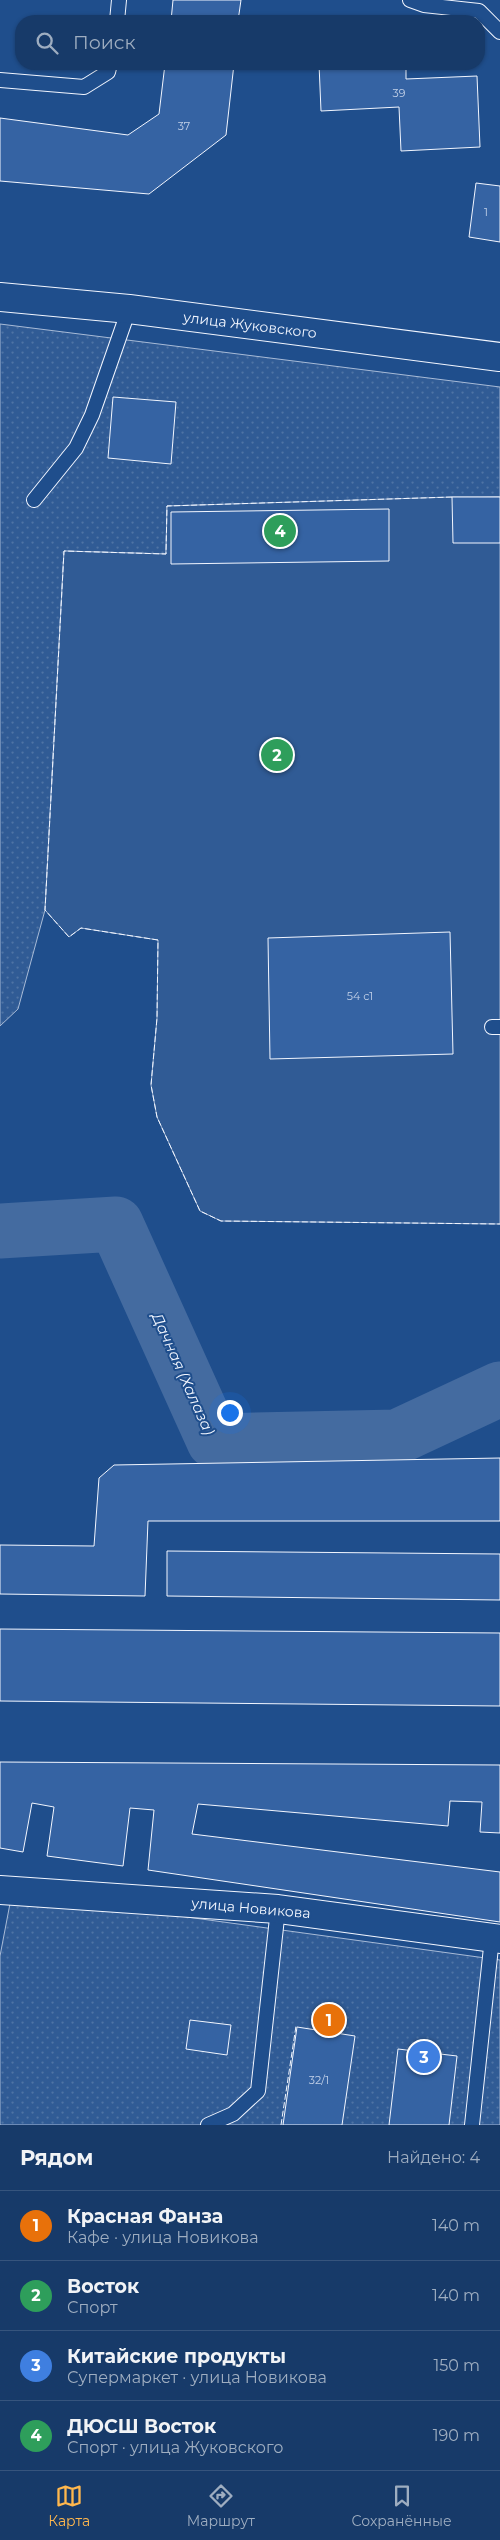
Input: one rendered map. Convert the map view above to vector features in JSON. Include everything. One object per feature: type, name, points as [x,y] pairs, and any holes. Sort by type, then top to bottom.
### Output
[{"type":"main road","name":"улица Жуковского","points":[[0,297],[129,309],[500,357]]},
{"type":"main road","name":"улица Новикова","points":[[0,1890],[278,1909],[496,1939]]},
{"type":"lane","points":[[118,15],[119,0]]},
{"type":"lane","points":[[410,0],[424,4],[479,11],[483,15]]},
{"type":"lane","points":[[485,17],[500,32]]},
{"type":"lane","points":[[0,80],[84,87],[108,70]]},
{"type":"lane","points":[[34,500],[76,448],[92,415],[129,309]]},
{"type":"lane","points":[[208,2125],[233,2114],[258,2091],[278,1909]]},
{"type":"lane","points":[[472,2125],[496,1939]]},
{"type":"shaded area","points":[[0,324],[500,387],[500,497],[167,506],[166,554],[64,551],[45,910],[18,1009],[0,1026]]},
{"type":"shaded area","points":[[500,497],[500,1224],[221,1221],[200,1211],[157,1117],[151,1085],[157,1018],[158,940],[81,928],[69,937],[45,910],[64,551],[166,554],[167,506]]},
{"type":"shaded area","points":[[12,1893],[500,1960],[500,2125],[0,2125],[0,1956]]},
{"type":"building","points":[[173,0],[241,0],[239,15],[172,15]]},
{"type":"building","points":[[164,70],[233,70],[226,135],[149,194],[0,181],[0,118],[128,135],[159,114]]},
{"type":"building","points":[[319,70],[406,70],[406,79],[477,76],[480,147],[401,151],[399,107],[321,111]]},
{"type":"building","points":[[476,183],[500,186],[500,242],[469,237]]},
{"type":"building","points":[[113,397],[176,402],[171,464],[108,458]]},
{"type":"building","points":[[452,497],[500,497],[500,543],[453,543]]},
{"type":"building","points":[[389,509],[389,561],[171,564],[171,512]]},
{"type":"building","points":[[450,932],[453,1054],[270,1059],[268,938]]},
{"type":"building","points":[[500,1458],[500,1521],[148,1521],[145,1596],[0,1594],[0,1545],[94,1546],[99,1478],[114,1465]]},
{"type":"building","points":[[167,1551],[500,1554],[500,1600],[167,1596]]},
{"type":"building","points":[[0,1629],[500,1633],[500,1706],[0,1701]]},
{"type":"building","points":[[0,1762],[500,1765],[500,1833],[480,1832],[482,1802],[450,1801],[448,1826],[198,1804],[192,1834],[500,1872],[500,1922],[148,1870],[154,1810],[130,1808],[123,1866],[47,1856],[54,1807],[32,1803],[23,1852],[0,1848]]},
{"type":"building","points":[[190,2020],[231,2025],[227,2055],[186,2049]]},
{"type":"building","points":[[297,2027],[355,2036],[342,2125],[283,2125]]},
{"type":"building","points":[[398,2049],[457,2056],[449,2125],[389,2125]]},
{"type":"waterway","name":"Дачная (Халаза)","points":[[0,1231],[116,1224],[214,1441],[397,1437],[500,1389]]},
{"type":"fence","points":[[452,497],[167,506],[166,554],[64,551],[45,910],[69,937],[81,928],[158,940],[157,1018],[151,1085],[157,1117],[200,1211],[221,1221],[500,1224]]},
{"type":"fence","points":[[281,2125],[296,2026]]},
{"type":"place","name":"ДЮСШ Восток","points":[[280,531]]},
{"type":"place","name":"Восток","points":[[277,755]]},
{"type":"place","name":"Красная Фанза","points":[[329,2020]]},
{"type":"place","name":"Китайские продукты","points":[[424,2057]]}]
